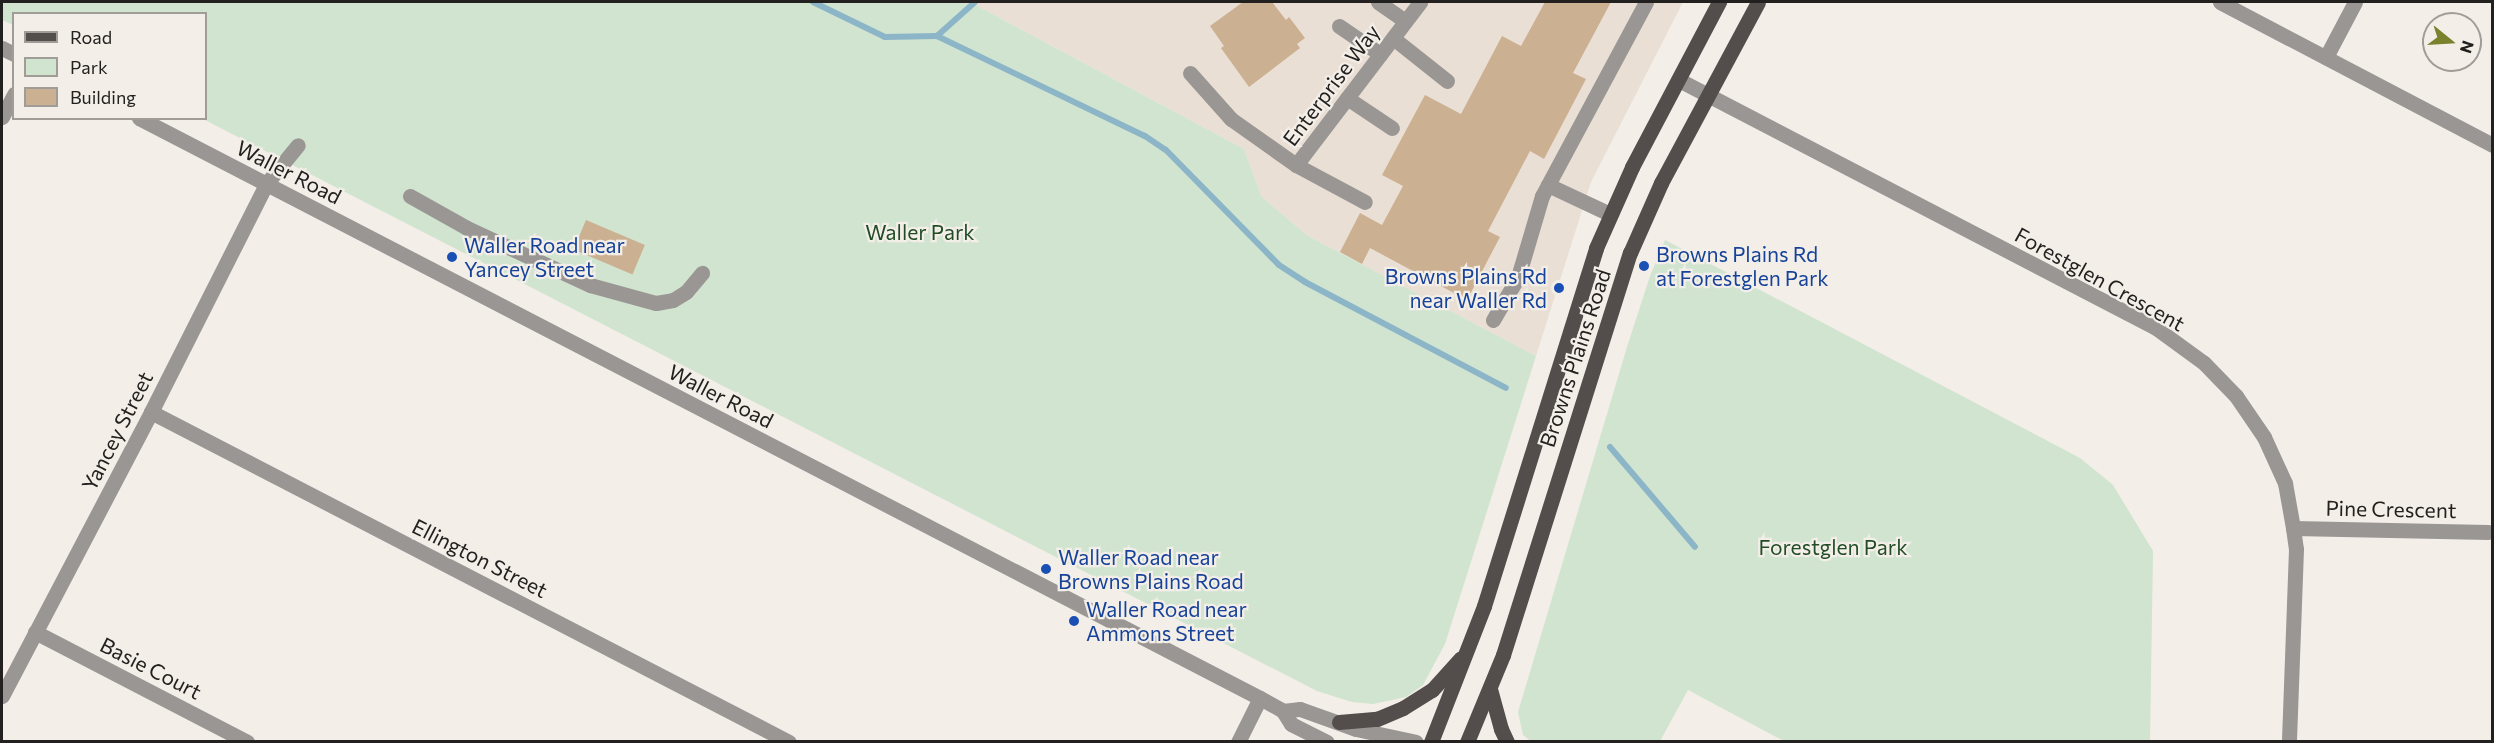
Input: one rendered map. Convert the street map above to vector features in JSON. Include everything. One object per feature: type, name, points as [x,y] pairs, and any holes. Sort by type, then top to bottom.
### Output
[{"type":"main road","name":"Browns Plains Road","points":[[1431,741],[1469,648],[1596,248],[1632,167],[1719,2]]},
{"type":"main road","name":"Browns Plains Road","points":[[1467,741],[1490,689],[1516,618],[1594,362],[1630,253],[1661,183],[1758,2]]},
{"type":"main road","points":[[1339,722],[1377,719],[1403,708],[1432,690],[1469,648]]},
{"type":"main road","points":[[1490,689],[1501,729],[1507,741]]},
{"type":"street","points":[[1378,2],[1405,21]]},
{"type":"street","name":"Enterprise Way","points":[[1296,165],[1420,2]]},
{"type":"street","points":[[1493,320],[1518,277],[1542,196],[1646,2]]},
{"type":"street","points":[[2220,2],[2493,145]]},
{"type":"street","points":[[2325,57],[2355,2]]},
{"type":"street","points":[[1339,26],[1380,54]]},
{"type":"street","points":[[1393,38],[1447,81]]},
{"type":"street","points":[[1190,73],[1231,119],[1296,165],[1365,202]]},
{"type":"street","name":"Forestglen Crescent","points":[[1679,80],[2156,328],[2194,356],[2236,396],[2264,437],[2285,483],[2293,528],[2296,549],[2289,741]]},
{"type":"street","points":[[2,117],[12,98]]},
{"type":"street","points":[[1347,98],[1392,128]]},
{"type":"street","name":"Waller Road","points":[[143,120],[1260,698],[1283,711],[1291,724],[1327,741]]},
{"type":"street","name":"Yancey Street","points":[[2,696],[151,412],[266,184],[298,145]]},
{"type":"street","points":[[1548,185],[1610,214]]},
{"type":"street","points":[[410,196],[467,228],[590,285],[656,303],[673,300],[686,292],[702,273]]},
{"type":"street","name":"Ellington Street","points":[[151,412],[789,741]]},
{"type":"street","name":"Pine Crescent","points":[[2293,528],[2488,532]]},
{"type":"street","name":"Basie Court","points":[[35,632],[247,741]]},
{"type":"street","points":[[1238,741],[1260,698]]},
{"type":"street","name":"Waller Road","points":[[1283,711],[1300,709],[1374,734],[1416,741]]},
{"type":"shaded area","points":[[970,2],[1683,2],[1591,182],[1536,356],[1308,236],[1261,196],[1244,149]]},
{"type":"green space","name":"Waller Park","points":[[2,2],[970,2],[1244,149],[1261,196],[1308,236],[1536,356],[1445,644],[1423,685],[1406,697],[1373,704],[1352,702],[1317,691],[205,120],[207,120],[207,12],[12,12],[12,25],[2,20]]},
{"type":"green space","name":"Forestglen Park","points":[[1665,240],[2080,458],[2113,485],[2153,551],[2150,741],[1784,741],[1688,690],[1660,741],[1532,742],[1523,735],[1518,712],[1627,347],[1650,276]]},
{"type":"building","points":[[1243,2],[1272,2],[1286,20],[1289,17],[1305,38],[1297,44],[1300,48],[1249,87],[1221,48],[1224,46],[1210,26]]},
{"type":"building","points":[[1545,2],[1611,2],[1573,73],[1586,79],[1544,159],[1530,151],[1488,231],[1500,237],[1467,300],[1370,248],[1362,264],[1340,252],[1360,213],[1382,225],[1403,186],[1382,175],[1425,95],[1461,114],[1502,36],[1521,46]]},
{"type":"building","points":[[586,220],[645,245],[632,274],[573,249]]},
{"type":"waterway","points":[[813,2],[885,37],[937,36],[975,2]]},
{"type":"waterway","points":[[937,36],[1145,136],[1166,150],[1279,265],[1305,282],[1506,388]]},
{"type":"waterway","points":[[1610,447],[1695,547]]},
{"type":"place","name":"Waller Road near Yancey Street","points":[[452,257]]},
{"type":"place","name":"Browns Plains Rd at Forestglen Park","points":[[1644,266]]},
{"type":"place","name":"Browns Plains Rd near Waller Rd","points":[[1559,288]]},
{"type":"place","name":"Waller Road near Browns Plains Road","points":[[1046,569]]},
{"type":"place","name":"Waller Road near Ammons Street","points":[[1074,621]]}]
